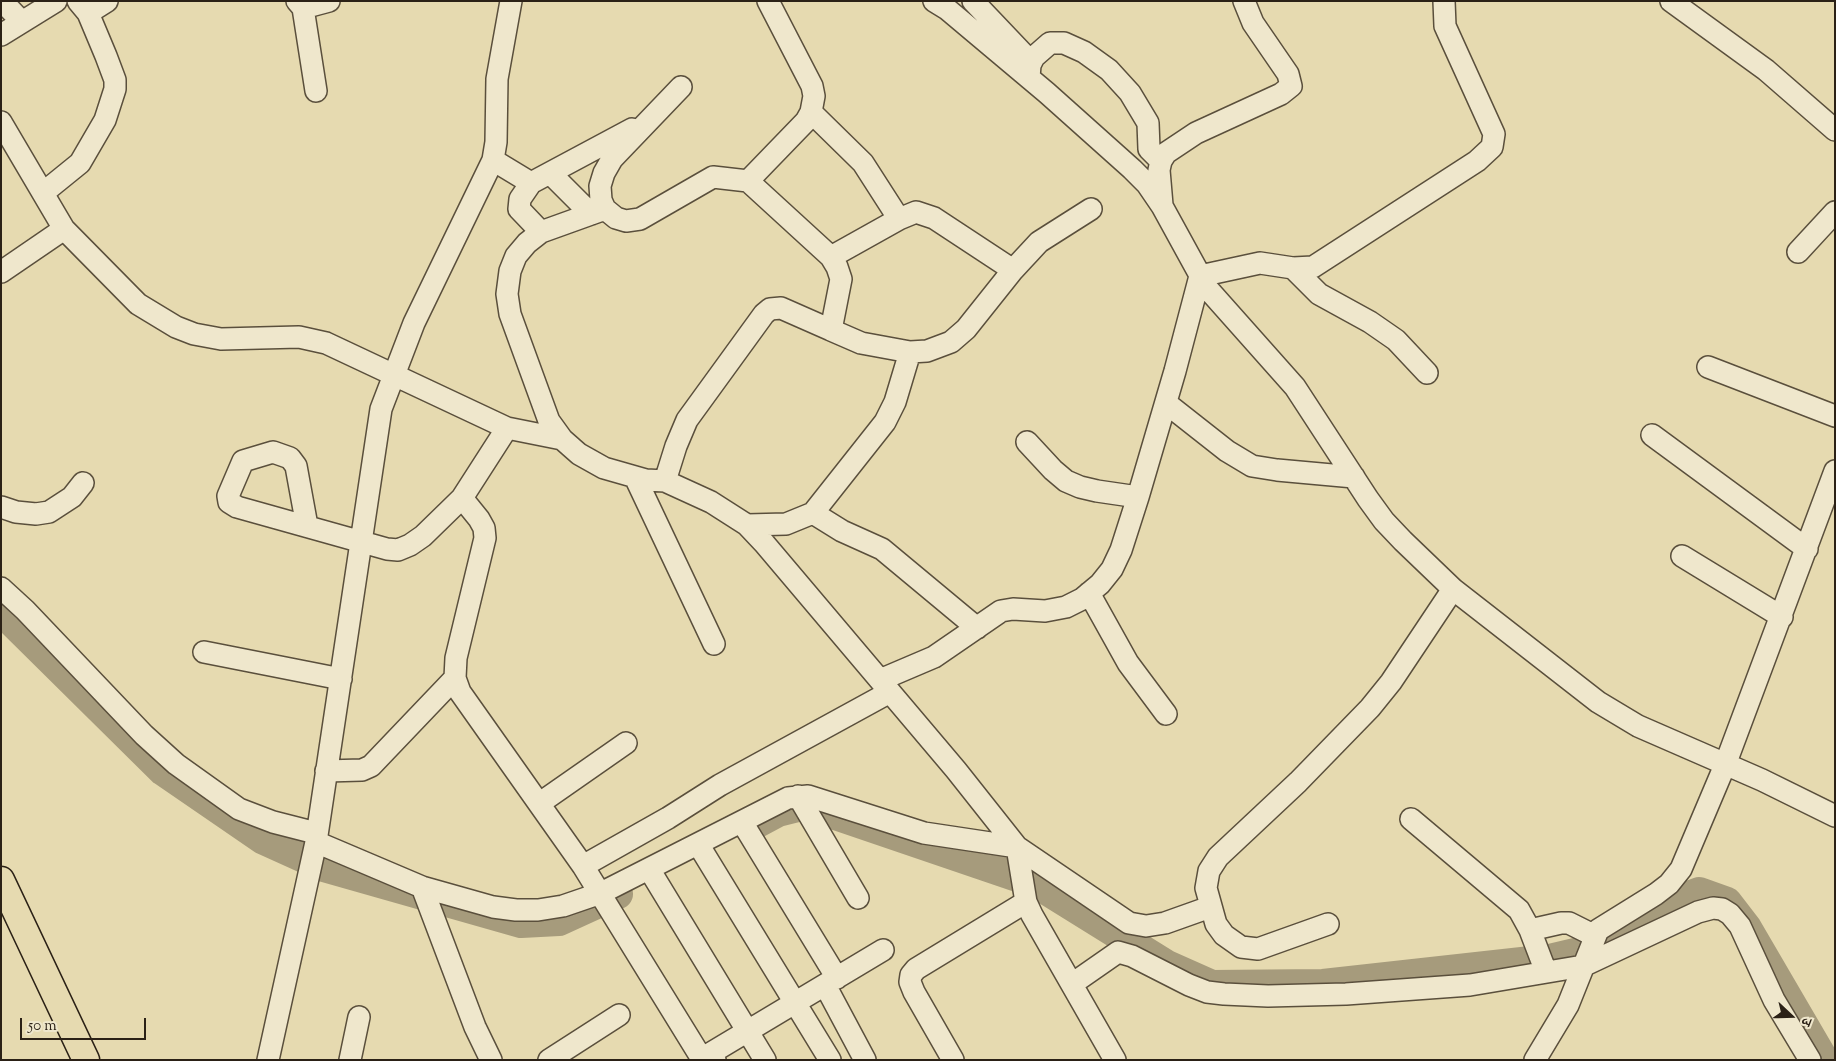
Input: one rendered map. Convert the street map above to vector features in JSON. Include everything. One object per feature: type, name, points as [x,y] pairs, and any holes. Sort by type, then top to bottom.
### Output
[{"type":"main road","points":[[1,880],[86,1060]]},
{"type":"street","points":[[2,1],[22,22]]},
{"type":"street","points":[[1,35],[56,1]]},
{"type":"street","points":[[43,194],[80,164],[106,120],[115,89],[112,72],[83,7],[107,1]]},
{"type":"street","points":[[316,91],[300,5],[329,1]]},
{"type":"street","points":[[268,1060],[314,848],[381,409],[414,323],[494,160],[497,79],[511,1]]},
{"type":"street","points":[[748,181],[806,120],[811,112],[814,96],[812,86],[768,1]]},
{"type":"street","points":[[972,1],[1030,70],[1132,169],[1162,206],[1207,288],[1295,387],[1368,499],[1396,534],[1453,589],[1598,702],[1638,726],[1762,780],[1835,816]]},
{"type":"street","points":[[1160,161],[1178,143],[1280,94],[1291,86],[1288,74],[1258,32],[1244,1]]},
{"type":"street","points":[[1200,276],[1260,263],[1293,268],[1313,267],[1477,161],[1492,147],[1495,140],[1494,134],[1445,26],[1444,1]]},
{"type":"street","points":[[1672,1],[1766,70],[1835,130]]},
{"type":"street","points":[[945,4],[1030,70]]},
{"type":"street","points":[[1030,70],[1043,46],[1057,42],[1084,52],[1108,70],[1130,93],[1145,116],[1148,124],[1149,149],[1160,161],[1162,206]]},
{"type":"street","points":[[541,232],[519,209],[520,199],[531,184],[550,173],[614,146],[648,122],[681,87]]},
{"type":"street","points":[[811,112],[863,163],[899,219]]},
{"type":"street","points":[[1,122],[64,229],[138,304],[176,327],[194,334],[221,339],[299,337],[326,343],[507,428],[562,439]]},
{"type":"street","points":[[598,212],[600,186],[614,146]]},
{"type":"street","points":[[494,160],[531,184]]},
{"type":"street","points":[[550,173],[598,212],[626,221],[640,219],[713,178],[748,181],[831,257],[838,267],[841,279],[831,330]]},
{"type":"street","points":[[665,481],[676,446],[687,420],[764,314],[770,309],[781,308],[861,343],[910,352],[927,351],[951,342],[966,329],[1013,270],[1039,242],[1091,209]]},
{"type":"street","points":[[598,212],[541,232],[527,243],[516,256],[510,271],[507,294],[510,314],[540,400],[549,421],[562,439],[579,454],[604,468],[635,477],[665,481],[711,502],[748,524],[885,686],[1017,847],[1129,923],[1146,926],[1165,923],[1210,908]]},
{"type":"street","points":[[831,257],[899,219],[916,212],[934,218],[1013,270]]},
{"type":"street","points":[[1798,252],[1835,212]]},
{"type":"street","points":[[1,272],[64,229]]},
{"type":"street","points":[[1293,268],[1319,294],[1370,322],[1396,340],[1427,373]]},
{"type":"street","points":[[583,866],[668,818],[934,657],[1001,611],[1013,609],[1045,611],[1066,607],[1100,584],[1115,562],[1138,496],[1200,276]]},
{"type":"street","points":[[748,524],[786,524],[813,513],[885,422],[896,402],[910,352]]},
{"type":"street","points":[[1708,367],[1835,416]]},
{"type":"street","points":[[1166,402],[1227,452],[1252,466],[1354,477]]},
{"type":"street","points":[[307,526],[398,550],[410,546],[462,498],[507,428]]},
{"type":"street","points":[[1652,436],[1807,549]]},
{"type":"street","points":[[1027,442],[1066,481],[1097,491],[1138,496]]},
{"type":"street","points":[[1535,1060],[1568,1005],[1589,950],[1609,922],[1656,894],[1675,876],[1692,846],[1726,765],[1835,471]]},
{"type":"street","points":[[635,477],[714,644]]},
{"type":"street","points":[[1,507],[16,512],[36,514],[49,512],[72,497],[83,483]]},
{"type":"street","points":[[462,498],[479,519],[484,528],[485,538],[460,637],[455,678],[460,692],[583,866],[708,1058],[748,1031],[883,950]]},
{"type":"street","points":[[813,513],[842,531],[882,549],[977,628]]},
{"type":"street","points":[[1682,556],[1782,617]]},
{"type":"street","points":[[1,588],[25,610],[144,735],[182,769],[220,796],[314,848],[422,887],[492,906],[516,910],[538,910],[564,906],[600,893],[788,798],[798,796],[820,798],[876,819],[924,833],[1017,847]]},
{"type":"street","points":[[1328,924],[1258,949],[1241,947],[1224,934],[1216,924],[1206,888],[1209,871],[1218,857],[1305,776],[1370,708],[1391,682],[1453,589]]},
{"type":"street","points":[[1089,593],[1128,663],[1166,714]]},
{"type":"street","points":[[204,652],[340,679]]},
{"type":"street","points":[[326,771],[362,770],[371,766],[455,678]]},
{"type":"street","points":[[540,804],[626,743]]},
{"type":"street","points":[[798,796],[858,898]]},
{"type":"street","points":[[1411,819],[1519,910],[1530,930],[1543,963]]},
{"type":"street","points":[[742,822],[831,982],[866,1060]]},
{"type":"street","points":[[698,844],[830,1060]]},
{"type":"street","points":[[1017,847],[1025,896],[1108,1057]]},
{"type":"street","points":[[649,868],[765,1060]]},
{"type":"street","points":[[422,887],[475,1027],[491,1060]]},
{"type":"street","points":[[954,1060],[914,992],[910,982],[911,975],[916,969],[1025,896]]},
{"type":"street","points":[[1072,984],[1118,952],[1132,956],[1207,992],[1242,995],[1346,994],[1440,988],[1543,963],[1589,950],[1698,912],[1712,908],[1722,909],[1730,914],[1740,926],[1774,1000],[1810,1060]]},
{"type":"street","points":[[1530,930],[1561,923],[1570,923],[1589,950]]},
{"type":"street","points":[[549,1060],[619,1015]]},
{"type":"street","points":[[350,1060],[359,1017]]},
{"type":"waterway","points":[[1,611],[163,771],[262,839],[324,867],[521,923],[559,921],[618,894]]},
{"type":"waterway","points":[[750,827],[778,812],[806,805],[1035,883],[1167,965],[1212,985],[1323,984],[1549,959],[1604,946],[1654,909],[1699,892],[1727,902],[1747,928],[1824,1060]]}]
